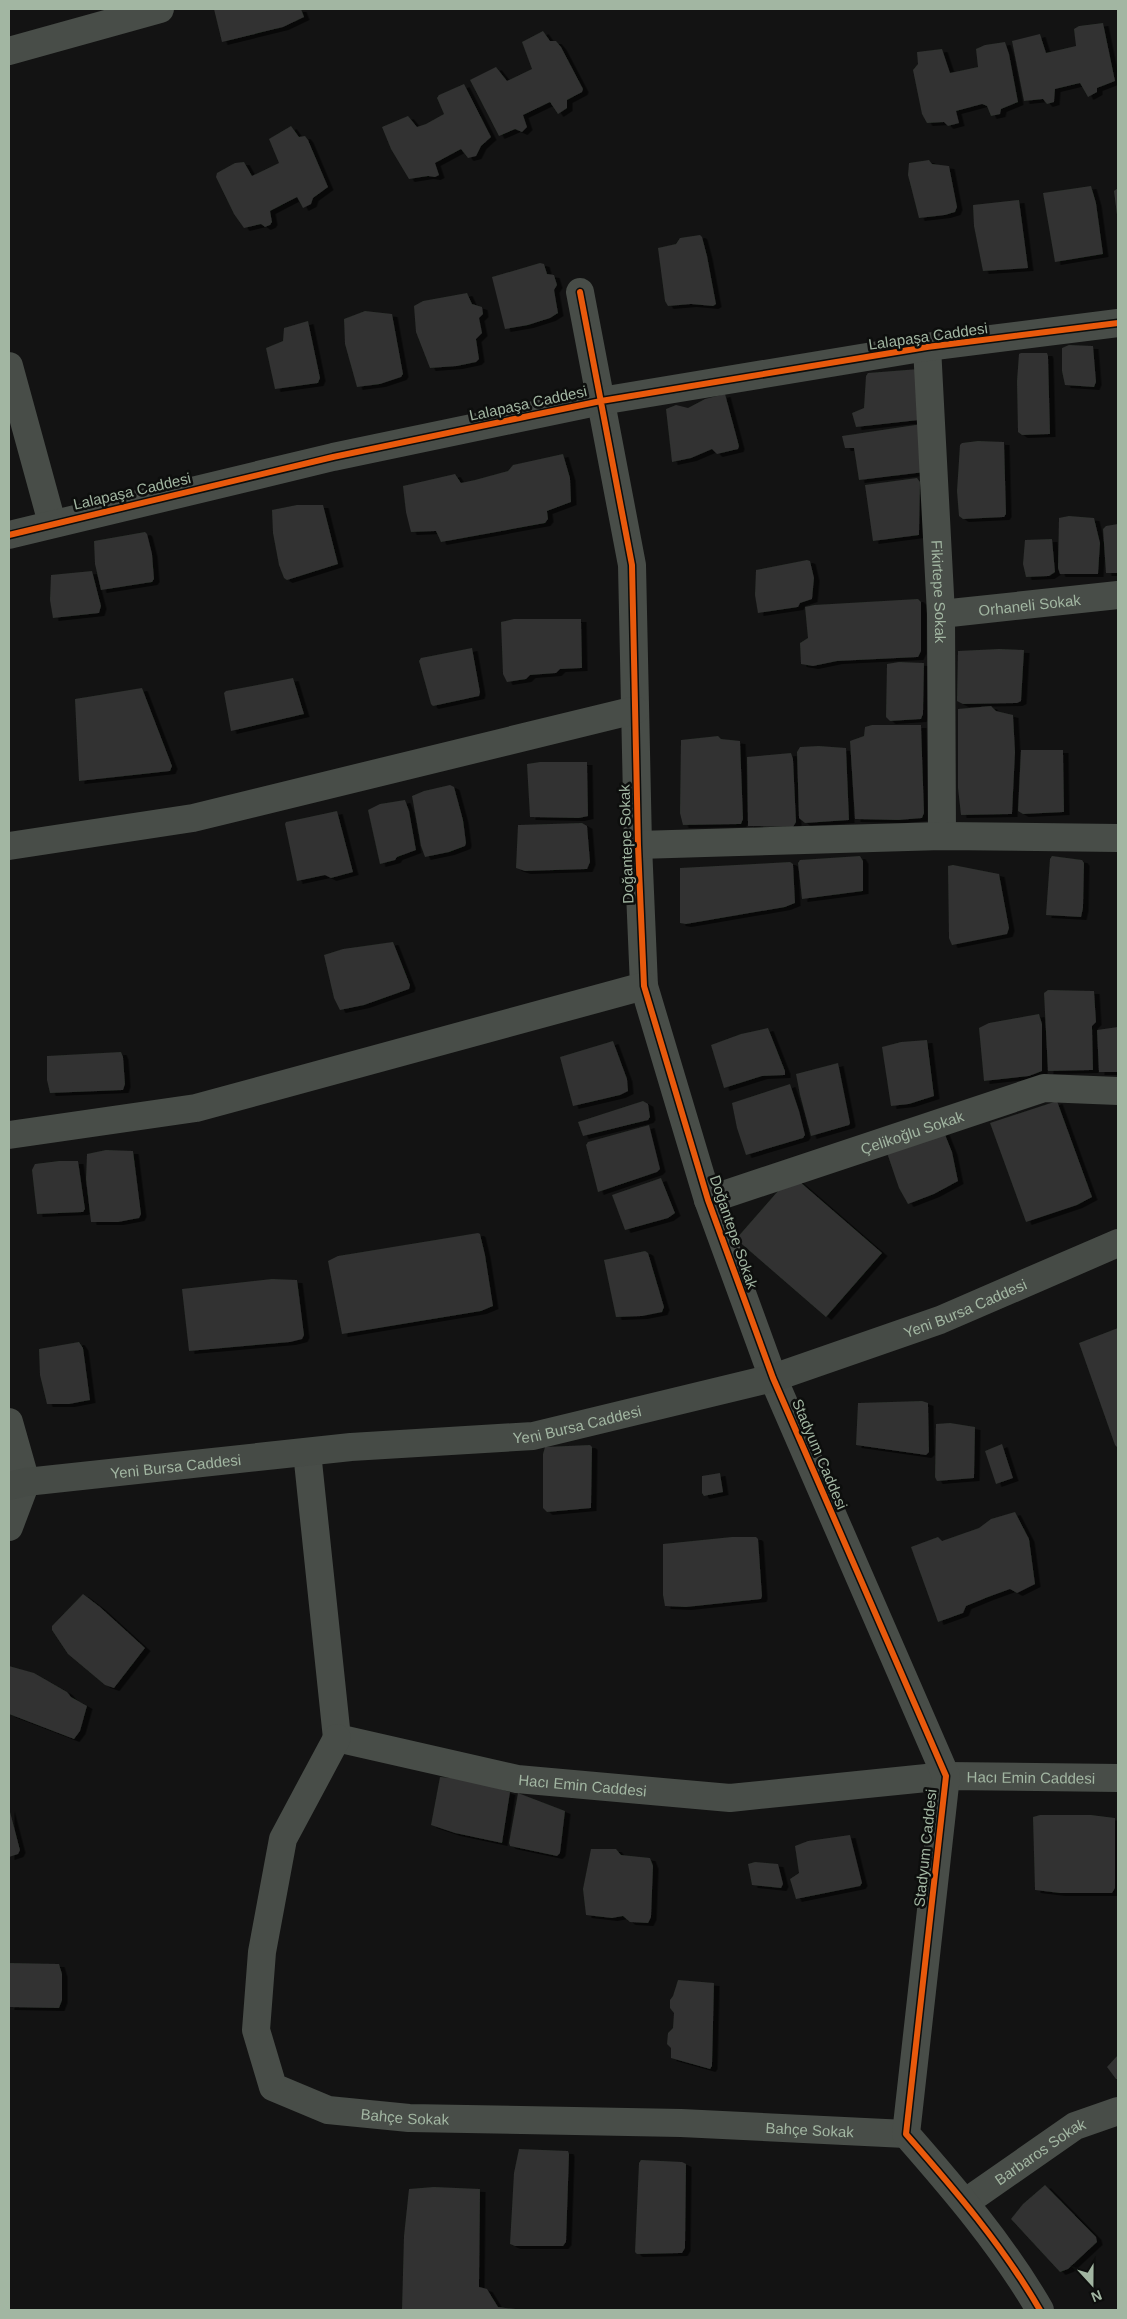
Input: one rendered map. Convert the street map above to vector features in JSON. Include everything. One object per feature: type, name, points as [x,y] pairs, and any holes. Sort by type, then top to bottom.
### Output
[{"type":"main road","name":"Yeni Bursa Caddesi","points":[[17,1484],[307,1452],[532,1436],[773,1378],[940,1320],[1118,1243]]},
{"type":"street","points":[[9,51],[160,9]]},
{"type":"street","name":"Doğantepe Sokak","points":[[580,292],[632,565],[638,845],[644,986],[708,1200],[773,1378]]},
{"type":"street","name":"Lalapaşa Caddesi","points":[[9,534],[333,457],[601,401],[927,348],[1118,323]]},
{"type":"street","name":"Fikirtepe Sokak","points":[[927,348],[941,614],[942,836]]},
{"type":"street","points":[[9,366],[52,523]]},
{"type":"street","name":"Orhaneli Sokak","points":[[941,614],[1118,595]]},
{"type":"street","points":[[9,846],[192,818],[635,710]]},
{"type":"street","points":[[638,845],[942,836],[1118,838]]},
{"type":"street","points":[[9,1135],[196,1108],[644,986]]},
{"type":"street","name":"Çelikoğlu Sokak","points":[[708,1200],[1044,1088],[1118,1091]]},
{"type":"street","name":"Stadyum Caddesi","points":[[773,1378],[946,1776],[906,2134]]},
{"type":"street","points":[[9,1422],[17,1484],[9,1527]]},
{"type":"street","points":[[307,1452],[337,1738]]},
{"type":"street","name":"Hacı Emin Caddesi","points":[[337,1738],[517,1779],[730,1798],[946,1776],[1118,1778]]},
{"type":"street","name":"Bahçe Sokak","points":[[337,1738],[284,1839],[262,1952],[256,2030],[273,2087],[328,2110],[409,2118],[681,2123],[906,2134]]},
{"type":"street","name":"Barbaros Sokak","points":[[966,2202],[1075,2126],[1118,2111]]},
{"type":"street","points":[[906,2134],[966,2202],[1024,2282],[1040,2310]]},
{"type":"building","points":[[214,9],[301,9],[304,17],[283,27],[222,42]]},
{"type":"building","points":[[1103,23],[1115,81],[1097,88],[1097,92],[1088,97],[1080,83],[1055,89],[1054,102],[1047,104],[1043,99],[1024,101],[1012,41],[1040,34],[1046,53],[1076,46],[1074,29],[1079,26]]},
{"type":"building","points":[[543,31],[550,41],[556,41],[561,47],[583,89],[582,92],[567,100],[567,108],[558,114],[550,102],[523,115],[527,127],[522,132],[515,129],[499,136],[470,80],[496,67],[507,81],[532,69],[522,42]]},
{"type":"building","points":[[1005,42],[1018,102],[1001,109],[1000,114],[991,116],[987,106],[982,104],[956,111],[959,123],[948,126],[944,122],[927,123],[922,114],[913,70],[918,64],[917,52],[942,49],[950,73],[978,67],[976,49],[985,45]]},
{"type":"building","points":[[464,84],[491,137],[481,146],[476,156],[468,158],[461,149],[435,163],[439,175],[409,179],[391,149],[382,127],[408,116],[417,127],[426,124],[444,114],[437,98],[439,95]]},
{"type":"building","points":[[291,126],[299,137],[305,136],[308,140],[328,187],[313,198],[311,204],[303,208],[297,197],[270,211],[272,222],[270,225],[265,227],[261,224],[244,228],[234,214],[216,177],[217,173],[235,163],[244,162],[252,176],[279,163],[269,139]]},
{"type":"building","points":[[929,160],[932,164],[949,166],[957,207],[955,212],[945,215],[919,218],[908,175],[909,163]]},
{"type":"building","points":[[1091,186],[1096,203],[1103,254],[1055,262],[1043,193]]},
{"type":"building","points":[[1118,188],[1118,215],[1117,215],[1114,191]]},
{"type":"building","points":[[1019,200],[1028,268],[983,271],[974,226],[973,205]]},
{"type":"building","points":[[700,235],[707,256],[716,304],[713,306],[691,304],[668,306],[665,301],[658,248],[676,244],[680,238]]},
{"type":"building","points":[[540,263],[544,264],[547,274],[554,275],[557,285],[554,290],[558,313],[550,318],[528,325],[505,329],[492,277]]},
{"type":"building","points":[[467,293],[472,304],[482,307],[483,314],[479,318],[482,333],[476,339],[479,359],[476,362],[457,366],[430,368],[416,332],[414,306],[423,301]]},
{"type":"building","points":[[365,311],[392,314],[403,374],[401,377],[380,384],[357,387],[345,344],[344,319]]},
{"type":"building","points":[[308,321],[320,378],[318,383],[275,389],[266,348],[283,341],[284,328]]},
{"type":"building","points":[[1069,345],[1093,346],[1096,382],[1094,387],[1065,385],[1062,371],[1062,348]]},
{"type":"building","points":[[1047,353],[1050,434],[1022,435],[1018,432],[1017,381],[1019,354]]},
{"type":"building","points":[[919,369],[919,420],[856,427],[852,413],[864,408],[866,376],[868,373]]},
{"type":"building","points":[[725,394],[739,446],[738,449],[717,454],[712,449],[691,458],[672,462],[666,409],[676,405],[688,408],[705,399]]},
{"type":"building","points":[[922,424],[925,472],[859,480],[854,448],[845,448],[842,436]]},
{"type":"building","points":[[978,441],[1004,442],[1006,514],[1004,517],[963,519],[959,516],[957,491],[960,445],[962,443]]},
{"type":"building","points":[[563,454],[570,478],[571,502],[547,511],[548,519],[545,523],[441,542],[436,531],[411,532],[403,486],[455,474],[461,483],[508,471],[513,465]]},
{"type":"building","points":[[917,478],[920,482],[919,535],[873,541],[865,485]]},
{"type":"building","points":[[297,505],[323,505],[338,564],[287,580],[284,578],[279,565],[273,533],[272,510]]},
{"type":"building","points":[[1069,516],[1094,518],[1100,543],[1098,574],[1060,574],[1058,568],[1059,518]]},
{"type":"building","points":[[1118,524],[1118,573],[1106,573],[1103,529],[1106,526]]},
{"type":"building","points":[[145,532],[152,554],[154,579],[152,582],[101,590],[95,564],[94,541]]},
{"type":"building","points":[[1052,539],[1055,572],[1049,576],[1026,577],[1023,564],[1025,540]]},
{"type":"building","points":[[810,561],[814,578],[812,599],[800,603],[798,607],[758,613],[755,595],[756,570]]},
{"type":"building","points":[[92,571],[101,606],[99,613],[53,618],[50,600],[51,575]]},
{"type":"building","points":[[918,599],[921,602],[921,651],[918,657],[837,661],[813,666],[801,664],[800,643],[808,638],[805,607]]},
{"type":"building","points":[[514,619],[581,619],[582,668],[560,669],[556,673],[530,675],[526,679],[507,682],[503,674],[501,622]]},
{"type":"building","points":[[472,648],[480,692],[479,696],[433,706],[419,661],[421,658]]},
{"type":"building","points":[[1024,650],[1021,701],[1017,703],[963,704],[957,701],[958,651]]},
{"type":"building","points":[[899,662],[924,663],[923,714],[921,719],[890,721],[886,717],[887,664]]},
{"type":"building","points":[[293,678],[304,714],[231,731],[224,693],[226,691]]},
{"type":"building","points":[[142,688],[172,766],[170,771],[79,781],[75,699]]},
{"type":"building","points":[[991,706],[996,711],[1013,715],[1015,752],[1012,814],[961,815],[958,788],[958,709]]},
{"type":"building","points":[[872,725],[921,725],[924,813],[922,818],[898,820],[855,819],[850,741],[864,736],[865,727]]},
{"type":"building","points":[[718,736],[721,739],[740,741],[743,819],[741,824],[683,825],[680,813],[681,740]]},
{"type":"building","points":[[800,747],[846,748],[849,820],[805,823],[799,818],[797,752]]},
{"type":"building","points":[[1021,750],[1063,750],[1064,812],[1023,814],[1018,811]]},
{"type":"building","points":[[791,753],[793,759],[796,822],[793,827],[748,826],[747,757]]},
{"type":"building","points":[[540,762],[587,762],[588,816],[579,818],[530,817],[527,764]]},
{"type":"building","points":[[450,785],[454,787],[463,820],[465,846],[449,852],[425,857],[421,846],[412,796]]},
{"type":"building","points":[[405,800],[409,811],[416,850],[397,857],[395,860],[380,864],[368,810],[380,804]]},
{"type":"building","points":[[337,811],[353,872],[331,878],[325,875],[297,881],[286,822]]},
{"type":"building","points":[[582,823],[587,826],[590,862],[587,869],[525,871],[516,868],[518,825]]},
{"type":"building","points":[[860,856],[863,861],[863,891],[802,899],[798,863],[800,860]]},
{"type":"building","points":[[1052,856],[1082,860],[1084,863],[1081,917],[1046,915],[1050,859]]},
{"type":"building","points":[[790,862],[793,864],[795,903],[785,907],[686,924],[680,923],[680,868]]},
{"type":"building","points":[[953,865],[999,874],[1009,928],[1007,934],[952,945],[949,938],[948,866]]},
{"type":"building","points":[[393,942],[410,985],[409,989],[364,1005],[340,1010],[334,998],[324,955],[343,949]]},
{"type":"building","points":[[1048,990],[1094,991],[1096,1022],[1092,1026],[1093,1070],[1048,1071],[1044,993]]},
{"type":"building","points":[[1039,1014],[1042,1024],[1042,1071],[1029,1076],[984,1081],[979,1028],[989,1023]]},
{"type":"building","points":[[1118,1027],[1118,1072],[1099,1072],[1097,1030]]},
{"type":"building","points":[[768,1028],[785,1075],[762,1076],[724,1088],[711,1045],[741,1034]]},
{"type":"building","points":[[927,1040],[934,1096],[909,1104],[891,1106],[882,1047],[901,1042]]},
{"type":"building","points":[[613,1041],[627,1079],[628,1091],[620,1095],[573,1106],[560,1057]]},
{"type":"building","points":[[121,1052],[125,1084],[123,1090],[50,1093],[47,1080],[47,1056]]},
{"type":"building","points":[[838,1063],[850,1123],[849,1125],[811,1136],[796,1074]]},
{"type":"building","points":[[790,1084],[805,1135],[803,1138],[746,1155],[737,1128],[732,1103]]},
{"type":"building","points":[[643,1101],[648,1104],[650,1117],[648,1120],[583,1136],[578,1122]]},
{"type":"building","points":[[1057,1101],[1092,1197],[1077,1205],[1026,1222],[990,1123]]},
{"type":"building","points":[[649,1125],[660,1169],[657,1172],[598,1192],[586,1145],[588,1142]]},
{"type":"building","points":[[944,1132],[952,1152],[958,1181],[934,1194],[908,1204],[899,1188],[885,1147]]},
{"type":"building","points":[[106,1150],[133,1151],[141,1214],[139,1218],[118,1222],[91,1222],[86,1179],[87,1154]]},
{"type":"building","points":[[78,1161],[85,1209],[83,1212],[37,1214],[32,1170],[35,1164]]},
{"type":"building","points":[[792,1175],[882,1253],[826,1317],[736,1239]]},
{"type":"building","points":[[661,1178],[675,1213],[668,1218],[625,1230],[612,1195]]},
{"type":"building","points":[[480,1234],[485,1255],[493,1306],[481,1311],[342,1334],[328,1261],[338,1256]]},
{"type":"building","points":[[645,1251],[648,1253],[664,1307],[662,1312],[642,1316],[616,1317],[604,1260]]},
{"type":"building","points":[[272,1279],[297,1280],[304,1335],[302,1339],[290,1342],[189,1351],[182,1289]]},
{"type":"building","points":[[1118,1328],[1118,1448],[1115,1445],[1079,1343]]},
{"type":"building","points":[[79,1342],[83,1348],[90,1400],[69,1404],[47,1404],[40,1375],[39,1349]]},
{"type":"building","points":[[922,1401],[928,1403],[929,1452],[926,1455],[856,1445],[858,1403]]},
{"type":"building","points":[[950,1423],[975,1427],[974,1478],[937,1481],[935,1477],[936,1424]]},
{"type":"building","points":[[1002,1444],[1013,1478],[996,1484],[985,1451]]},
{"type":"building","points":[[590,1445],[592,1447],[591,1508],[547,1512],[543,1508],[543,1454],[545,1447]]},
{"type":"building","points":[[720,1473],[723,1492],[704,1496],[702,1493],[702,1476]]},
{"type":"building","points":[[1015,1512],[1029,1539],[1035,1584],[1017,1593],[1010,1589],[988,1597],[966,1606],[963,1613],[938,1622],[911,1547],[938,1537],[942,1541],[979,1528],[991,1519]]},
{"type":"building","points":[[732,1537],[756,1537],[758,1539],[761,1599],[686,1607],[665,1606],[663,1595],[663,1544]]},
{"type":"building","points":[[83,1594],[145,1648],[114,1688],[105,1685],[68,1654],[52,1630],[52,1626]]},
{"type":"building","points":[[9,1666],[34,1673],[87,1706],[80,1731],[74,1739],[9,1714]]},
{"type":"building","points":[[440,1777],[466,1779],[510,1792],[502,1843],[455,1833],[431,1825]]},
{"type":"building","points":[[518,1793],[565,1811],[560,1853],[557,1856],[510,1846]]},
{"type":"building","points":[[9,1808],[20,1850],[18,1854],[9,1857]]},
{"type":"building","points":[[1040,1815],[1091,1815],[1115,1818],[1115,1888],[1112,1893],[1060,1893],[1035,1890],[1033,1817]]},
{"type":"building","points":[[850,1835],[862,1883],[860,1886],[796,1899],[790,1879],[799,1873],[795,1846],[808,1841]]},
{"type":"building","points":[[591,1849],[616,1849],[621,1855],[650,1858],[653,1866],[651,1917],[648,1923],[630,1922],[623,1916],[612,1918],[586,1915],[583,1889]]},
{"type":"building","points":[[755,1862],[778,1864],[783,1884],[781,1888],[752,1885],[748,1864]]},
{"type":"building","points":[[9,1963],[59,1964],[62,1974],[62,2000],[59,2008],[9,2007]]},
{"type":"building","points":[[678,1980],[714,1983],[712,2066],[710,2069],[671,2058],[671,2048],[667,2044],[668,2033],[673,2028],[674,2013],[670,2008],[670,2000]]},
{"type":"building","points":[[1118,2055],[1118,2079],[1116,2079],[1107,2067]]},
{"type":"building","points":[[519,2149],[568,2151],[566,2242],[563,2246],[515,2246],[510,2244],[514,2173]]},
{"type":"building","points":[[641,2160],[682,2162],[686,2164],[685,2248],[682,2253],[637,2254],[635,2252],[639,2163]]},
{"type":"building","points":[[1045,2185],[1096,2237],[1097,2242],[1068,2269],[1060,2272],[1011,2219],[1023,2204]]},
{"type":"building","points":[[434,2187],[480,2189],[479,2287],[487,2289],[498,2307],[524,2310],[402,2310],[404,2236],[409,2189]]},
{"type":"cycle path","points":[[580,292],[632,565],[638,845],[644,986],[708,1200],[773,1378],[946,1776],[906,2134],[960,2197],[994,2241],[1026,2286],[1040,2310]]},
{"type":"cycle path","points":[[9,535],[333,457],[601,401],[927,347],[1118,323]]}]
